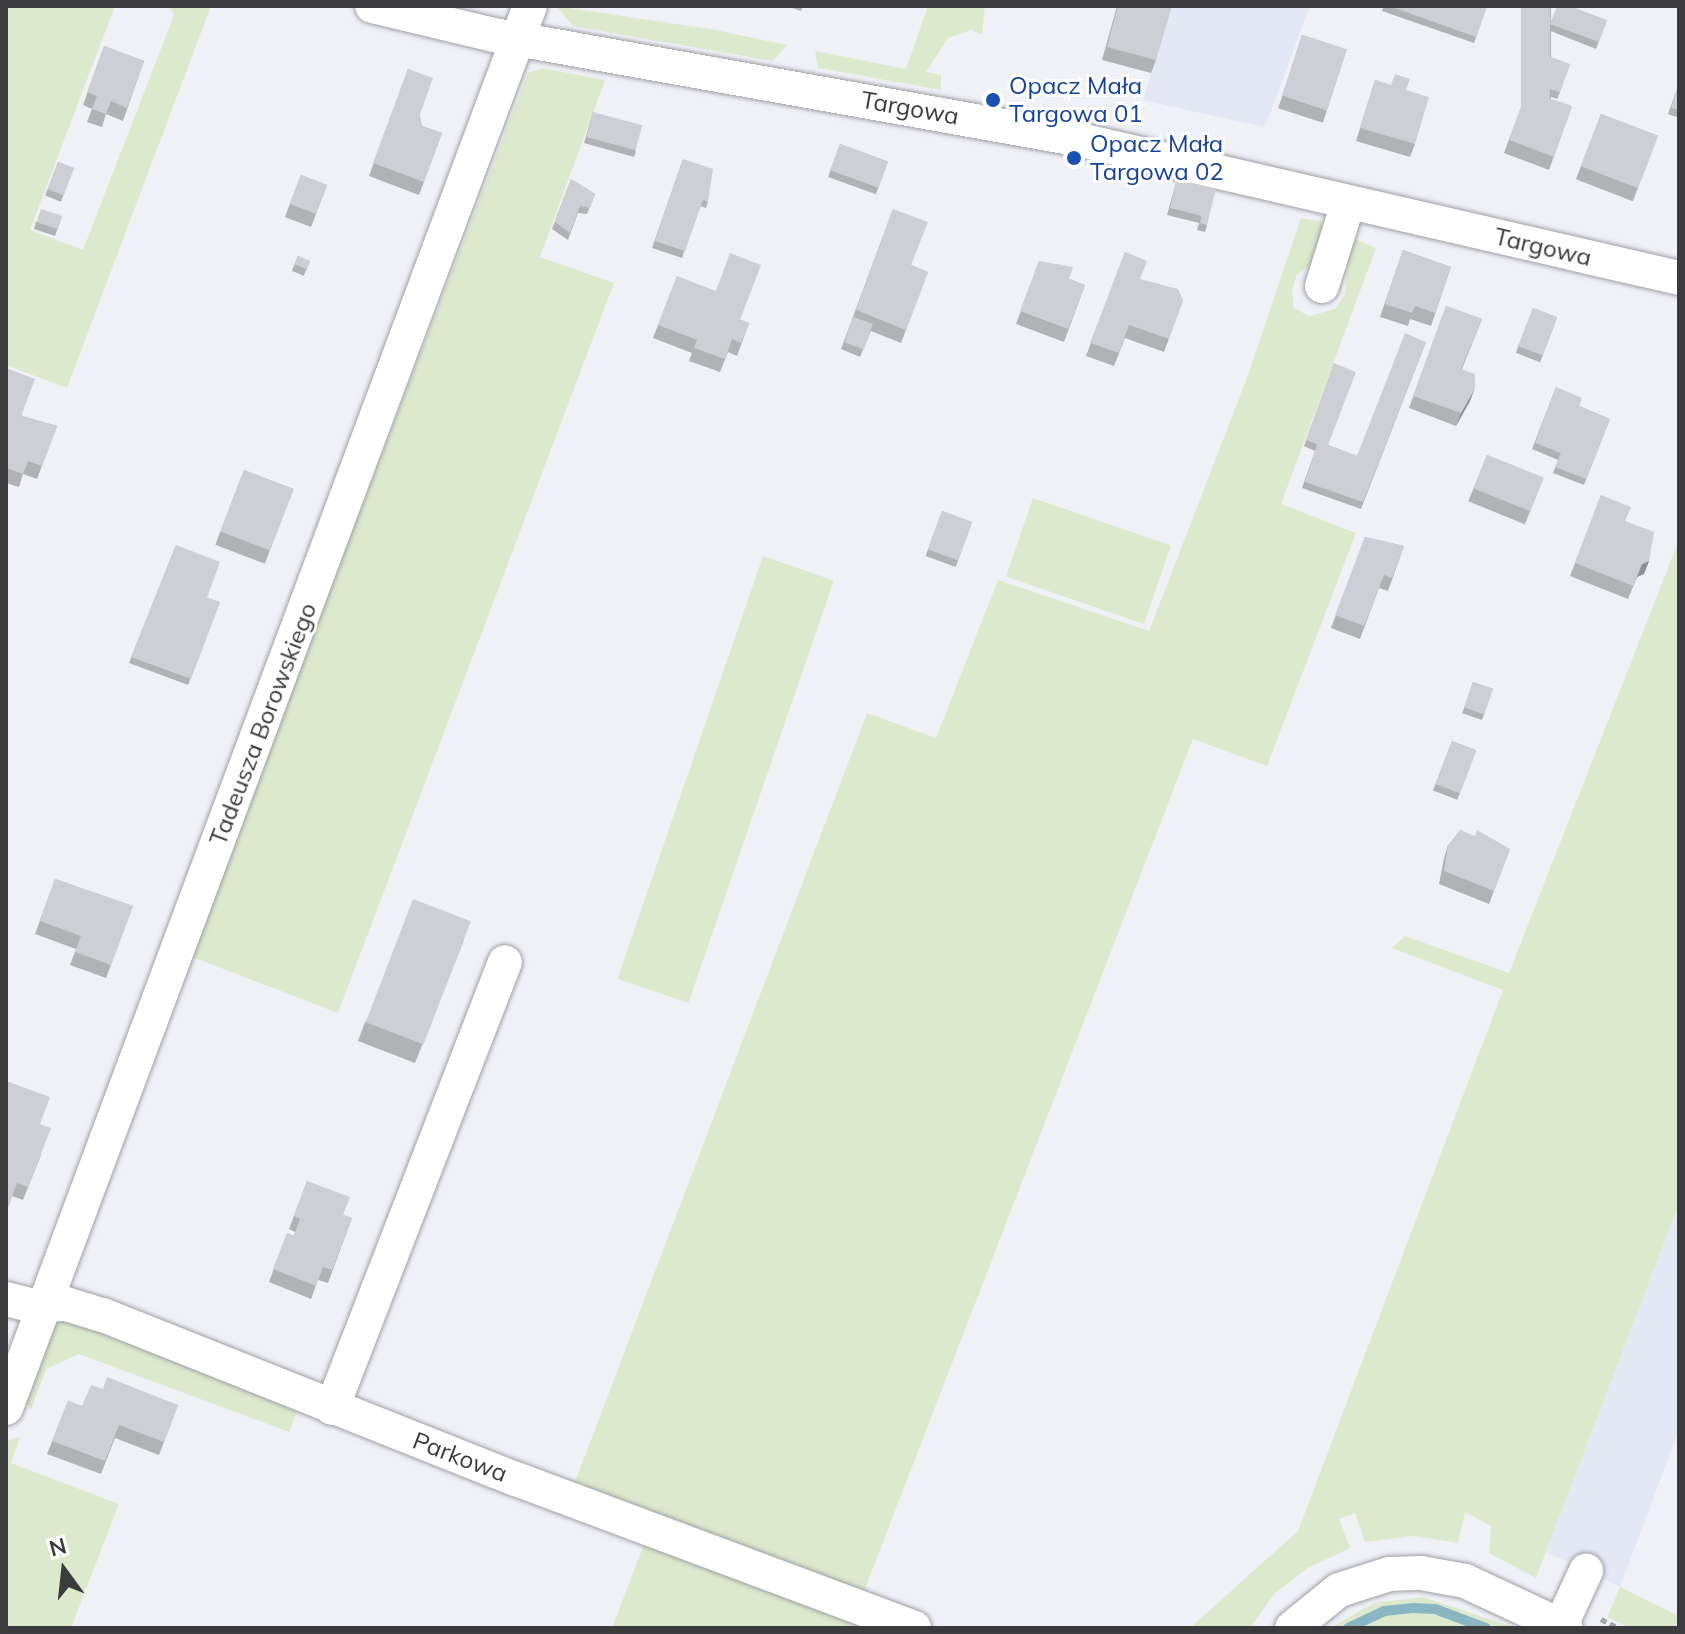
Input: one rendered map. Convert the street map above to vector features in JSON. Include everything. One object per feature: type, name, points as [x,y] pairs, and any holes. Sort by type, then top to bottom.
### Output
[{"type":"street","name":"Targowa","points":[[372,6],[517,39],[1076,139],[1679,278]]},
{"type":"street","name":"Tadeusza Borowskiego","points":[[6,1408],[530,6]]},
{"type":"street","points":[[1322,286],[1348,203]]},
{"type":"street","points":[[332,1408],[505,962]]},
{"type":"street","name":"Parkowa","points":[[6,1299],[44,1306],[66,1304],[89,1310],[332,1408],[914,1628]]},
{"type":"street","points":[[1292,1628],[1339,1590],[1389,1574],[1421,1573],[1465,1581],[1564,1627],[1586,1571]]},
{"type":"shaded area","points":[[1171,6],[1310,6],[1265,127],[1143,100]]},
{"type":"shaded area","points":[[1679,1204],[1679,1430],[1620,1587],[1546,1552]]},
{"type":"green space","points":[[8,6],[115,6],[30,230],[83,250],[174,15],[169,6],[211,6],[67,388],[6,365]]},
{"type":"green space","points":[[556,6],[716,30],[787,45],[773,61],[573,26]]},
{"type":"green space","points":[[928,6],[985,6],[982,35],[971,30],[948,38],[926,72],[941,75],[941,90],[818,68],[815,51],[906,69]]},
{"type":"green space","points":[[542,68],[605,80],[540,257],[614,283],[338,1013],[190,956],[528,73]]},
{"type":"green space","points":[[1301,218],[1332,224],[1319,262],[1297,274],[1292,291],[1294,308],[1309,316],[1335,309],[1345,294],[1350,237],[1376,248],[1281,504],[1356,533],[1267,766],[1193,739],[863,1594],[575,1482],[867,713],[936,738],[998,580],[1149,631],[1247,378]]},
{"type":"green space","points":[[1033,498],[1171,546],[1144,624],[1006,576]]},
{"type":"green space","points":[[1679,540],[1679,1204],[1536,1578],[1489,1553],[1491,1526],[1465,1512],[1458,1543],[1413,1536],[1365,1542],[1355,1513],[1339,1519],[1350,1548],[1308,1568],[1275,1593],[1250,1628],[1190,1628],[1298,1531],[1503,990],[1392,948],[1405,936],[1509,973]]},
{"type":"green space","points":[[763,556],[834,580],[688,1003],[617,979]]},
{"type":"green space","points":[[70,1318],[300,1404],[289,1432],[79,1354],[46,1369],[31,1410],[22,1397],[55,1324]]},
{"type":"green space","points":[[20,1437],[11,1463],[119,1504],[71,1628],[6,1628],[6,1447],[9,1440]]},
{"type":"green space","points":[[646,1539],[881,1628],[612,1628]]},
{"type":"green space","points":[[1620,1587],[1679,1616],[1675,1628],[1630,1628],[1607,1617]]},
{"type":"green space","points":[[1423,1597],[1516,1628],[1330,1628],[1374,1603]]},
{"type":"building","points":[[1118,6],[1172,6],[1156,60],[1107,47]]},
{"type":"building","points":[[1389,6],[1487,6],[1476,37]]},
{"type":"building","points":[[1521,6],[1550,6],[1550,130],[1521,130]]},
{"type":"building","points":[[1557,6],[1570,6],[1607,20],[1599,42],[1550,24]]},
{"type":"building","points":[[1302,35],[1347,50],[1327,110],[1282,96]]},
{"type":"building","points":[[104,46],[144,61],[127,108],[111,101],[106,114],[92,109],[97,96],[87,92]]},
{"type":"building","points":[[1539,53],[1570,64],[1560,92],[1529,81]]},
{"type":"building","points":[[408,69],[433,78],[419,117],[422,126],[442,133],[424,182],[373,163]]},
{"type":"building","points":[[1395,74],[1410,79],[1406,90],[1429,97],[1415,144],[1360,128],[1375,80],[1391,85]]},
{"type":"building","points":[[1679,83],[1679,110],[1671,108]]},
{"type":"building","points":[[1540,95],[1572,106],[1554,157],[1509,140],[1524,99],[1536,104]]},
{"type":"building","points":[[593,112],[642,125],[636,150],[586,137]]},
{"type":"building","points":[[1601,114],[1658,136],[1638,188],[1581,166]]},
{"type":"building","points":[[840,144],[888,161],[878,188],[830,170]]},
{"type":"building","points":[[683,159],[713,169],[708,202],[703,200],[685,251],[655,241]]},
{"type":"building","points":[[58,162],[74,168],[63,195],[48,189]]},
{"type":"building","points":[[301,175],[327,185],[316,214],[290,204]]},
{"type":"building","points":[[571,179],[595,194],[590,208],[580,206],[570,233],[555,222]]},
{"type":"building","points":[[1177,179],[1216,189],[1207,225],[1200,223],[1202,216],[1170,208]]},
{"type":"building","points":[[41,209],[62,216],[58,229],[37,222]]},
{"type":"building","points":[[893,209],[928,222],[911,265],[928,272],[906,330],[856,310]]},
{"type":"building","points":[[1403,250],[1451,267],[1435,313],[1415,306],[1412,313],[1385,304]]},
{"type":"building","points":[[1125,252],[1147,261],[1140,279],[1178,289],[1183,300],[1169,339],[1129,325],[1119,353],[1090,343]]},
{"type":"building","points":[[730,253],[761,265],[740,320],[749,323],[741,343],[732,339],[725,359],[694,348],[697,340],[658,325],[677,276],[716,291]]},
{"type":"building","points":[[298,256],[310,261],[306,269],[294,264]]},
{"type":"building","points":[[1039,261],[1073,267],[1069,279],[1085,285],[1068,329],[1020,311]]},
{"type":"building","points":[[1446,306],[1482,319],[1461,369],[1475,374],[1475,388],[1461,413],[1413,396]]},
{"type":"building","points":[[1533,308],[1557,317],[1543,356],[1518,346]]},
{"type":"building","points":[[853,317],[873,324],[864,349],[844,343]]},
{"type":"building","points":[[1405,333],[1426,342],[1363,502],[1305,482],[1317,444],[1306,440],[1334,363],[1356,372],[1328,445],[1357,456]]},
{"type":"building","points":[[6,368],[35,379],[21,416],[57,426],[42,466],[28,461],[23,474],[6,470]]},
{"type":"building","points":[[1556,387],[1582,398],[1579,406],[1610,419],[1586,479],[1555,467],[1561,453],[1535,443]]},
{"type":"building","points":[[1487,455],[1544,478],[1530,511],[1474,488]]},
{"type":"building","points":[[244,470],[293,489],[270,551],[220,532]]},
{"type":"building","points":[[1601,495],[1631,507],[1625,521],[1654,532],[1649,561],[1642,564],[1633,586],[1575,563]]},
{"type":"building","points":[[942,511],[972,522],[958,560],[928,550]]},
{"type":"building","points":[[1365,537],[1404,546],[1392,578],[1384,575],[1364,626],[1335,615]]},
{"type":"building","points":[[176,545],[220,562],[207,598],[220,602],[191,679],[131,657]]},
{"type":"building","points":[[1473,682],[1493,689],[1484,714],[1464,708]]},
{"type":"building","points":[[1452,741],[1476,750],[1460,793],[1436,784]]},
{"type":"building","points":[[1460,830],[1475,836],[1477,830],[1510,849],[1494,891],[1444,871],[1448,845]]},
{"type":"building","points":[[55,879],[133,906],[111,965],[75,952],[81,936],[40,921]]},
{"type":"building","points":[[413,899],[471,921],[424,1044],[366,1022]]},
{"type":"building","points":[[6,1081],[50,1097],[40,1124],[51,1128],[28,1187],[17,1183],[7,1209],[6,1209]]},
{"type":"building","points":[[307,1181],[350,1197],[343,1215],[352,1218],[332,1270],[323,1267],[316,1286],[273,1269],[287,1233],[294,1236],[300,1219],[294,1216]]},
{"type":"building","points":[[107,1377],[178,1405],[164,1442],[119,1425],[105,1461],[52,1441],[68,1401],[82,1406],[91,1385],[103,1389]]},
{"type":"waterway","points":[[1348,1628],[1384,1611],[1414,1608],[1435,1609],[1486,1628]]},
{"type":"place","name":"Opacz Mała Targowa 01","points":[[993,100]]},
{"type":"place","name":"Opacz Mała Targowa 02","points":[[1074,158]]}]
